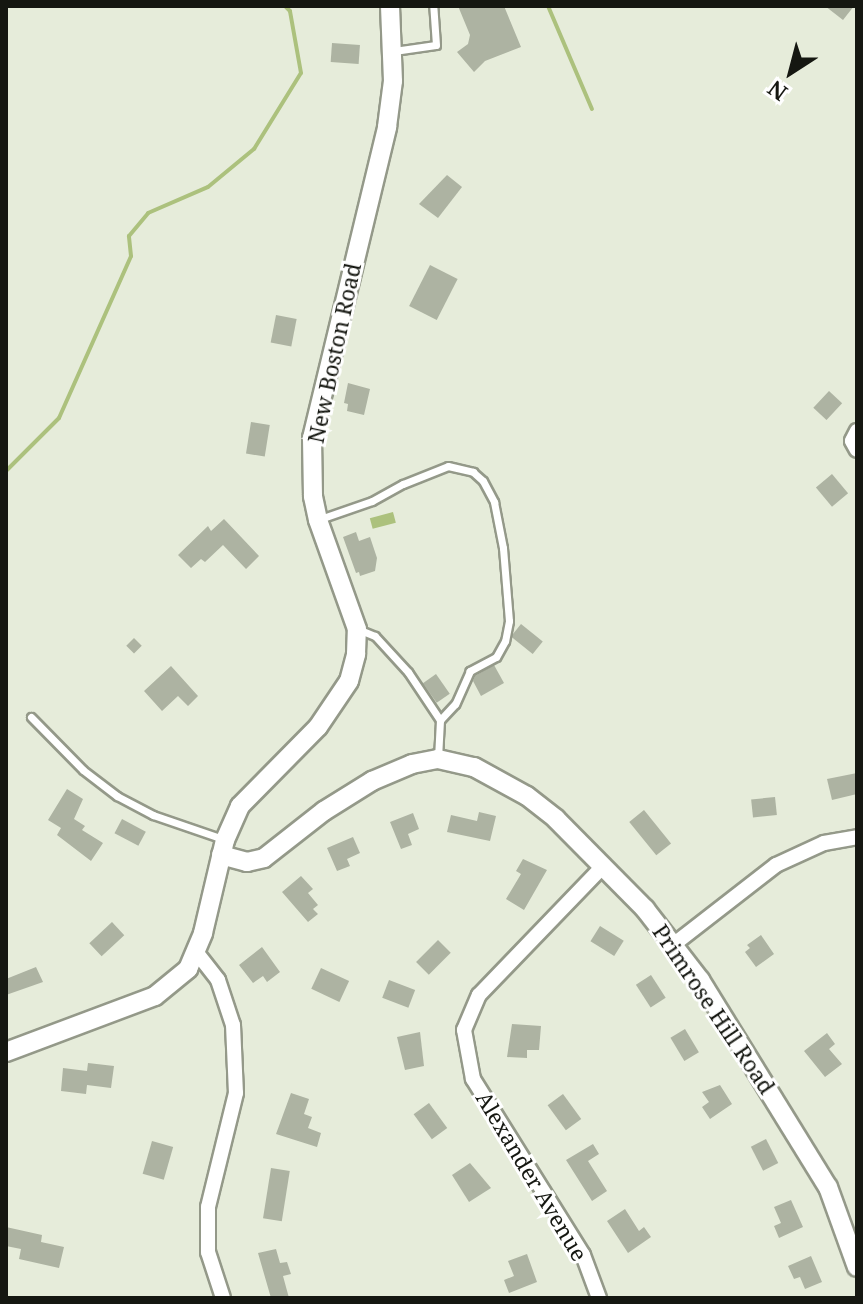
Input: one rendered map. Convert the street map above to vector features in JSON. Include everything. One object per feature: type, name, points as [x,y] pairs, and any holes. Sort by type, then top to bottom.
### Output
[{"type":"street","name":"New Boston Road","points":[[6,1052],[155,996],[177,982],[197,953],[223,847],[240,806],[336,704],[353,667],[357,629],[318,520],[313,496],[312,438],[387,127],[392,51],[390,6]]},
{"type":"street","name":"Primrose Hill Road","points":[[223,847],[247,862],[264,858],[324,811],[372,781],[412,764],[438,759],[474,767],[527,796],[603,866],[673,945],[724,1017],[828,1187],[857,1267]]},
{"type":"street","points":[[673,945],[776,865],[824,843],[857,837]]},
{"type":"street","name":"Alexander Avenue","points":[[599,1298],[583,1255],[473,1079],[464,1030],[479,995],[603,866]]},
{"type":"street","points":[[197,953],[218,980],[233,1025],[236,1093],[208,1207],[208,1252],[223,1298]]},
{"type":"lane","points":[[392,51],[436,45],[433,6]]},
{"type":"lane","points":[[318,520],[372,501],[403,484],[448,466],[473,472],[483,481],[494,502],[503,548],[509,621],[505,641],[496,657],[470,671],[455,704],[440,720]]},
{"type":"lane","points":[[357,629],[375,636],[408,672],[440,720],[438,759]]},
{"type":"lane","points":[[31,717],[83,770],[117,796],[223,847]]},
{"type":"shaded area","points":[[393,512],[396,523],[373,529],[370,518]]},
{"type":"building","points":[[458,6],[504,6],[521,47],[485,61],[474,72],[457,52],[468,44],[470,35]]},
{"type":"building","points":[[825,6],[854,6],[843,20]]},
{"type":"building","points":[[332,43],[360,45],[359,64],[331,62]]},
{"type":"building","points":[[447,175],[462,187],[438,218],[419,204]]},
{"type":"building","points":[[430,265],[458,279],[437,320],[409,306]]},
{"type":"building","points":[[276,315],[297,319],[291,346],[271,342]]},
{"type":"building","points":[[348,383],[370,389],[364,415],[347,411],[348,404],[344,403]]},
{"type":"building","points":[[829,391],[842,403],[826,420],[813,408]]},
{"type":"building","points":[[251,422],[270,425],[265,457],[246,454]]},
{"type":"building","points":[[832,474],[848,493],[832,507],[816,487]]},
{"type":"building","points":[[224,519],[259,556],[246,569],[223,545],[205,562],[201,559],[191,568],[178,555],[208,526],[211,531]]},
{"type":"building","points":[[356,532],[359,541],[370,537],[377,558],[375,571],[360,576],[359,572],[356,573],[343,537]]},
{"type":"building","points":[[521,624],[543,642],[533,654],[511,636]]},
{"type":"building","points":[[134,638],[142,646],[134,654],[126,646]]},
{"type":"building","points":[[494,665],[504,683],[481,696],[473,681],[475,676]]},
{"type":"building","points":[[171,666],[198,696],[188,706],[178,696],[162,711],[144,691]]},
{"type":"building","points":[[436,674],[450,694],[437,703],[423,683]]},
{"type":"building","points":[[857,773],[857,794],[832,800],[827,779]]},
{"type":"building","points":[[67,789],[83,799],[74,819],[85,826],[82,830],[103,843],[91,861],[57,835],[61,828],[48,820]]},
{"type":"building","points":[[775,797],[777,815],[753,817],[751,800]]},
{"type":"building","points":[[644,810],[671,843],[656,855],[629,822]]},
{"type":"building","points":[[479,812],[496,816],[490,841],[447,832],[451,815],[477,821]]},
{"type":"building","points":[[413,813],[419,829],[408,834],[412,845],[401,849],[390,822]]},
{"type":"building","points":[[122,819],[146,832],[138,846],[114,833]]},
{"type":"building","points":[[353,837],[360,853],[347,859],[350,866],[337,871],[327,848]]},
{"type":"building","points":[[523,859],[547,870],[524,910],[506,899],[521,874],[516,871]]},
{"type":"building","points":[[301,876],[313,889],[308,893],[318,905],[313,909],[318,914],[308,922],[282,892]]},
{"type":"building","points":[[112,922],[124,935],[102,956],[89,943]]},
{"type":"building","points":[[600,926],[624,941],[614,956],[590,941]]},
{"type":"building","points":[[761,935],[774,954],[756,967],[745,952],[750,948],[747,945]]},
{"type":"building","points":[[438,940],[451,953],[429,975],[416,962]]},
{"type":"building","points":[[262,947],[280,972],[267,982],[263,976],[253,983],[239,965]]},
{"type":"building","points":[[36,967],[43,982],[6,995],[6,979]]},
{"type":"building","points":[[321,968],[349,981],[339,1002],[311,989]]},
{"type":"building","points":[[651,975],[666,998],[651,1007],[636,985]]},
{"type":"building","points":[[389,980],[415,990],[408,1008],[382,998]]},
{"type":"building","points":[[512,1024],[541,1026],[539,1050],[527,1050],[527,1058],[507,1057]]},
{"type":"building","points":[[685,1029],[699,1052],[684,1061],[670,1038]]},
{"type":"building","points":[[420,1032],[424,1066],[405,1070],[397,1037]]},
{"type":"building","points":[[827,1033],[835,1044],[829,1049],[842,1064],[825,1077],[804,1051]]},
{"type":"building","points":[[88,1063],[114,1066],[111,1088],[87,1085],[86,1094],[61,1091],[63,1068],[87,1071]]},
{"type":"building","points":[[720,1085],[732,1104],[710,1119],[702,1107],[709,1102],[702,1092]]},
{"type":"building","points":[[291,1093],[309,1099],[304,1114],[312,1117],[308,1128],[321,1133],[317,1147],[276,1134]]},
{"type":"building","points":[[563,1094],[581,1119],[566,1130],[548,1105]]},
{"type":"building","points":[[429,1103],[447,1128],[432,1139],[414,1114]]},
{"type":"building","points":[[766,1139],[778,1163],[763,1171],[751,1147]]},
{"type":"building","points":[[152,1141],[173,1147],[164,1180],[143,1174]]},
{"type":"building","points":[[593,1144],[599,1154],[588,1161],[607,1191],[592,1201],[566,1160]]},
{"type":"building","points":[[470,1163],[491,1188],[469,1202],[452,1175]]},
{"type":"building","points":[[271,1168],[290,1171],[282,1221],[263,1218]]},
{"type":"building","points":[[791,1200],[803,1227],[779,1238],[774,1226],[781,1223],[774,1207]]},
{"type":"building","points":[[625,1209],[639,1231],[644,1227],[651,1237],[628,1253],[607,1221]]},
{"type":"building","points":[[6,1227],[42,1235],[41,1242],[64,1247],[59,1268],[19,1259],[21,1249],[6,1246]]},
{"type":"building","points":[[276,1249],[280,1263],[287,1262],[291,1274],[283,1276],[289,1298],[271,1298],[258,1253]]},
{"type":"building","points":[[527,1254],[537,1282],[509,1293],[504,1280],[514,1276],[508,1261]]},
{"type":"building","points":[[811,1256],[822,1282],[805,1289],[800,1277],[794,1279],[788,1266]]},
{"type":"waterway","points":[[6,471],[59,418],[131,256],[129,236],[148,213],[208,187],[254,149],[301,73],[290,11],[285,6]]},
{"type":"waterway","points":[[548,6],[592,109]]}]
